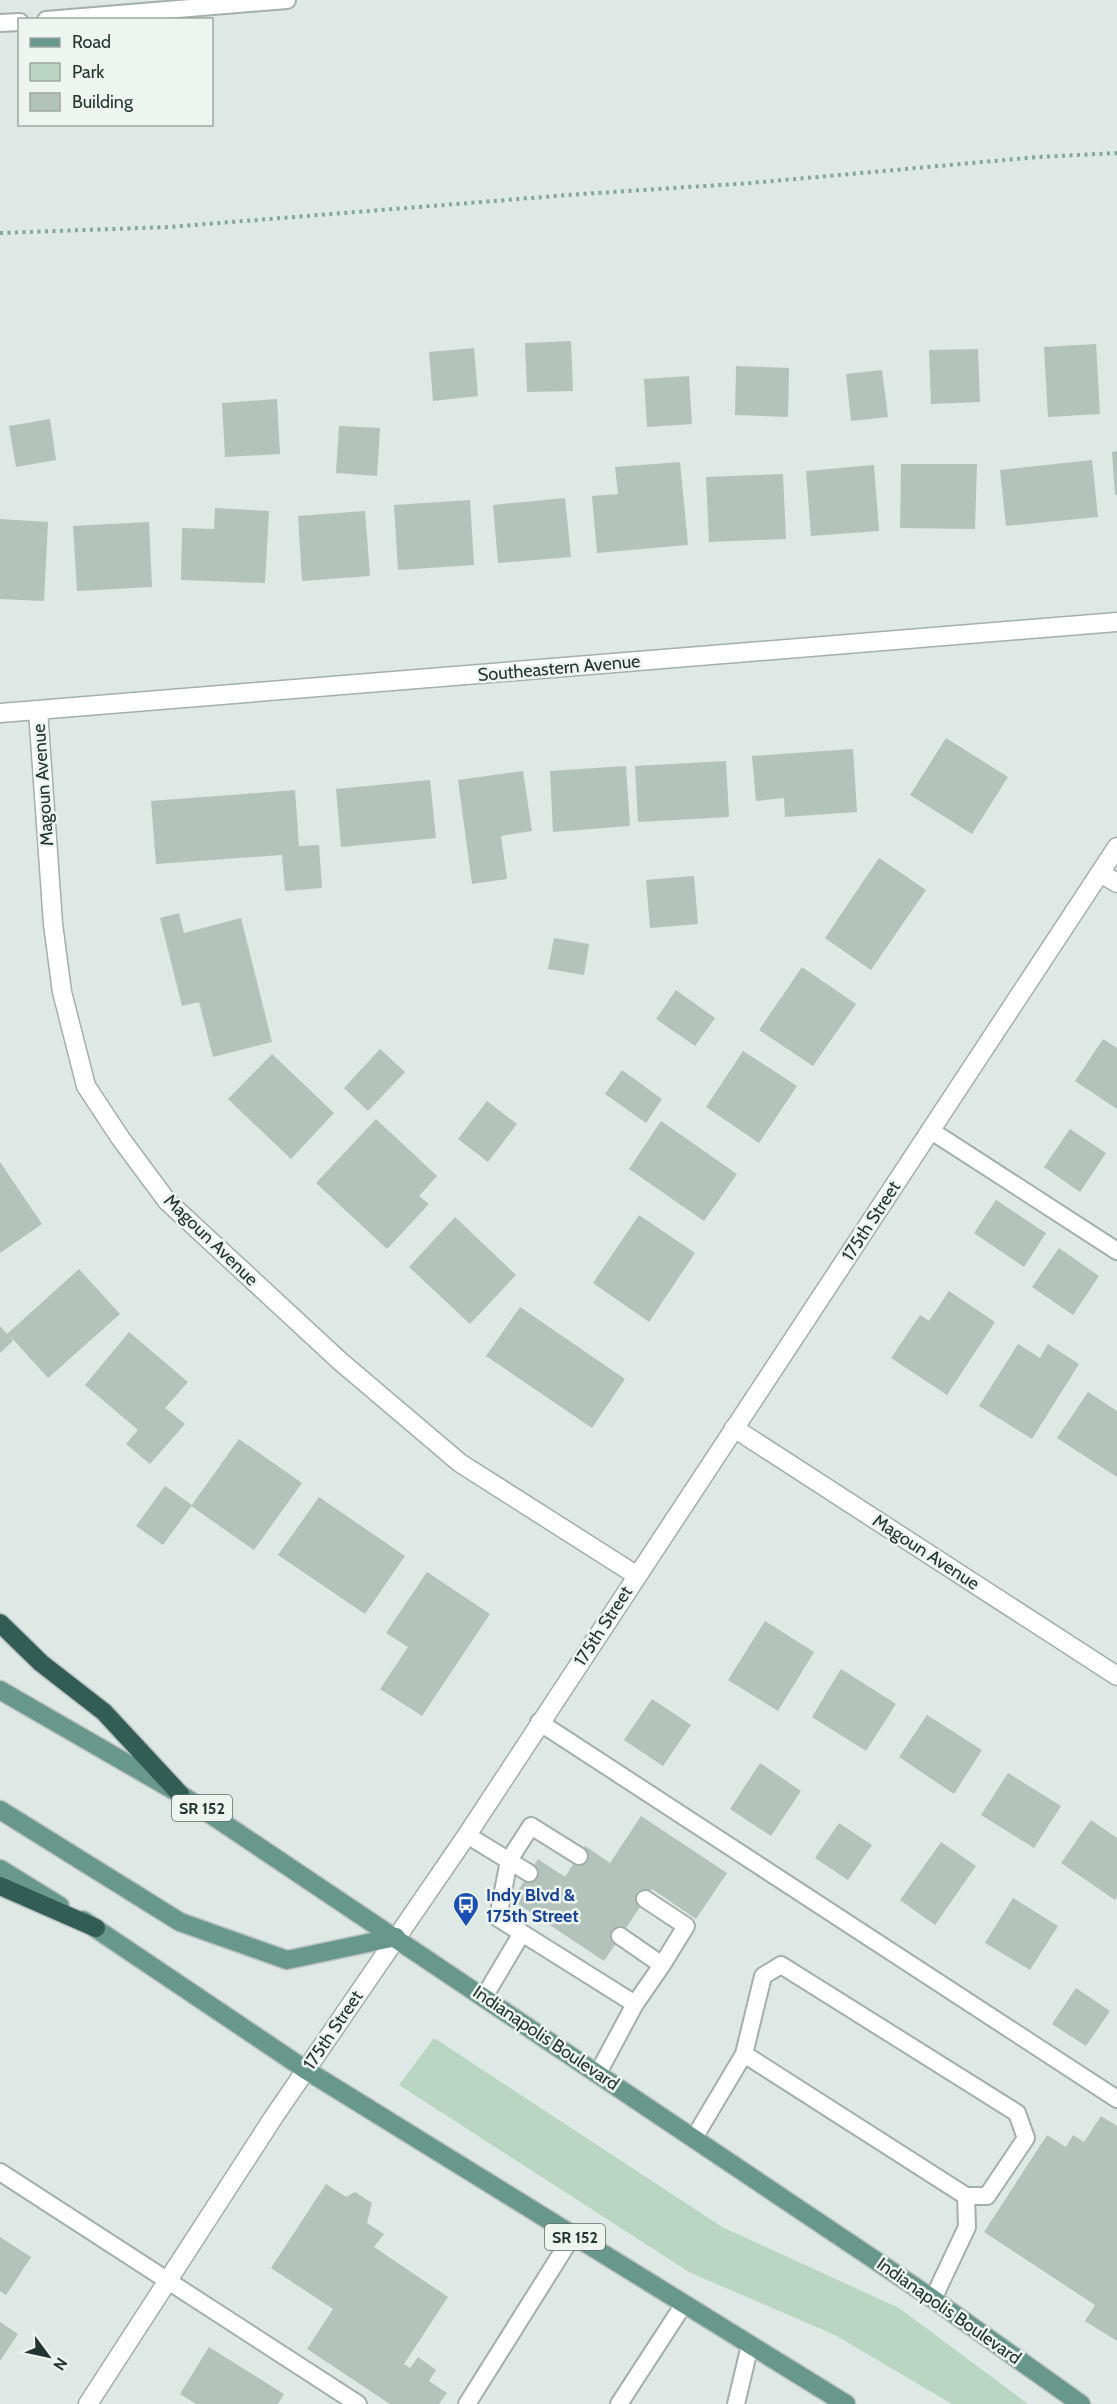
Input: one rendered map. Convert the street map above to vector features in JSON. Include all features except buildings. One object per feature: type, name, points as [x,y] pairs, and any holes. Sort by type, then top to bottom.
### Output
[{"type":"highway","points":[[0,1623],[41,1663],[104,1712],[180,1794]]},
{"type":"highway","points":[[0,1886],[96,1928]]},
{"type":"main road","name":"Indianapolis Boulevard","points":[[0,1690],[180,1794],[933,2299],[1082,2404]]},
{"type":"main road","points":[[0,1810],[180,1922],[287,1960],[396,1937]]},
{"type":"main road","name":"SR 152","points":[[0,1869],[96,1928],[306,2070],[846,2404]]},
{"type":"street","name":"Southeastern Avenue","points":[[0,713],[1117,622]]},
{"type":"street","name":"Magoun Avenue","points":[[38,710],[53,924],[62,992],[86,1086],[121,1139],[168,1201],[342,1362],[460,1463],[636,1575]]},
{"type":"street","name":"175th Street","points":[[88,2404],[306,2070],[467,1834],[1117,847]]},
{"type":"street","points":[[1100,873],[1117,883]]},
{"type":"street","name":"Magoun Avenue","points":[[734,1428],[1117,1676]]},
{"type":"lane","points":[[70,18],[287,0]]},
{"type":"lane","points":[[0,23],[18,22]]},
{"type":"lane","points":[[930,1130],[1117,1251]]},
{"type":"lane","points":[[539,1722],[1117,2099]]},
{"type":"lane","points":[[579,1856],[531,1826],[509,1860],[498,1918],[635,2004]]},
{"type":"lane","points":[[467,1834],[529,1873]]},
{"type":"lane","points":[[598,2073],[635,2004],[686,1926],[645,1899]]},
{"type":"lane","points":[[484,1997],[522,1933]]},
{"type":"lane","points":[[620,1936],[662,1965]]},
{"type":"lane","points":[[694,2138],[744,2054],[763,1976],[781,1965],[1017,2113],[1026,2138],[987,2196],[966,2196],[744,2054]]},
{"type":"lane","points":[[0,2172],[358,2404]]},
{"type":"lane","points":[[933,2299],[966,2227],[966,2196]]},
{"type":"lane","points":[[467,2404],[573,2235]]},
{"type":"lane","points":[[619,2404],[684,2304]]},
{"type":"lane","points":[[736,2404],[750,2345]]},
{"type":"path","points":[[0,233],[169,227],[581,194],[751,183],[1038,157],[1117,153]]},
{"type":"green space","points":[[434,2038],[722,2227],[899,2308],[1028,2404],[952,2404],[835,2335],[689,2272],[399,2085]]},
{"type":"place","name":"Indy Blvd & 175th Street","points":[[466,1928]]}]
